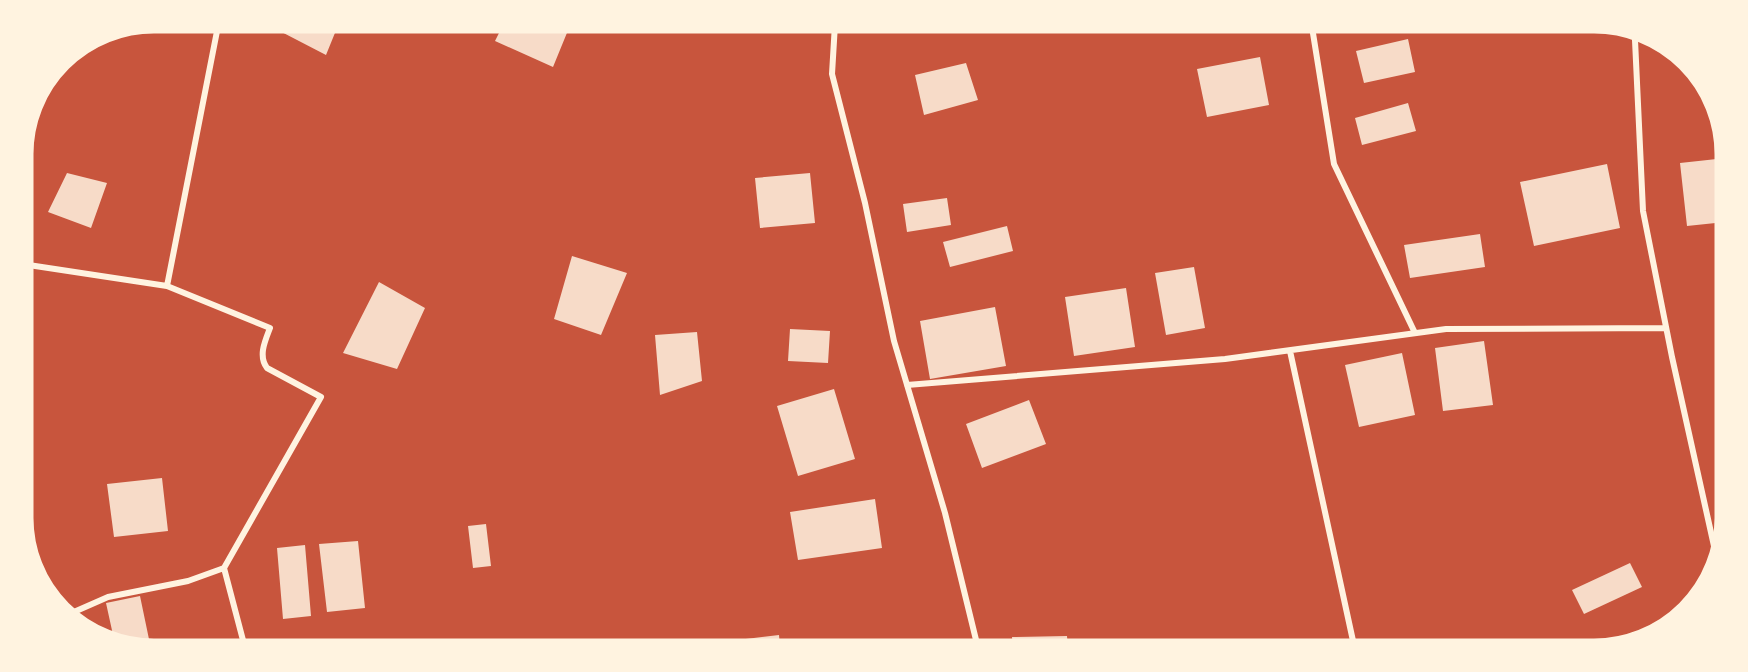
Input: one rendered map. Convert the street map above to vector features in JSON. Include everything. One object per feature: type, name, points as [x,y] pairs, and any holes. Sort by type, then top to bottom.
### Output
[{"type":"street","points":[[167,286],[217,32]]},
{"type":"street","points":[[835,32],[832,74],[865,203],[894,341],[945,513],[976,640]]},
{"type":"street","points":[[1313,32],[1334,164],[1415,333]]},
{"type":"street","points":[[1635,38],[1643,211],[1713,543]]},
{"type":"street","points":[[32,266],[167,286],[270,328],[264,343],[263,363],[267,368],[321,397],[224,568],[188,581],[108,597],[75,612]]},
{"type":"street","points":[[907,385],[1225,359],[1446,329],[1666,328]]},
{"type":"street","points":[[1290,351],[1353,640]]},
{"type":"street","points":[[224,568],[243,640]]},
{"type":"building","points":[[282,32],[335,32],[326,55]]},
{"type":"building","points":[[500,32],[567,32],[553,67],[495,41]]},
{"type":"building","points":[[1408,39],[1415,72],[1364,83],[1356,51]]},
{"type":"building","points":[[1260,57],[1269,105],[1207,117],[1197,69]]},
{"type":"building","points":[[966,63],[978,100],[924,115],[915,75]]},
{"type":"building","points":[[1408,103],[1416,131],[1362,145],[1355,118]]},
{"type":"building","points":[[1716,159],[1716,223],[1687,226],[1680,163]]},
{"type":"building","points":[[1607,164],[1620,228],[1534,246],[1520,182]]},
{"type":"building","points":[[67,173],[107,183],[91,228],[48,212]]},
{"type":"building","points":[[810,173],[815,223],[760,228],[755,178]]},
{"type":"building","points":[[947,198],[951,225],[907,232],[903,204]]},
{"type":"building","points":[[1007,226],[1013,251],[950,267],[943,242]]},
{"type":"building","points":[[1480,234],[1485,267],[1410,278],[1404,245]]},
{"type":"building","points":[[572,256],[627,273],[601,335],[554,319]]},
{"type":"building","points":[[1194,267],[1205,328],[1166,335],[1155,273]]},
{"type":"building","points":[[379,282],[425,308],[397,369],[343,353]]},
{"type":"building","points":[[1126,288],[1135,347],[1074,356],[1065,297]]},
{"type":"building","points":[[995,307],[1006,366],[930,379],[920,321]]},
{"type":"building","points":[[790,329],[830,331],[828,363],[788,361]]},
{"type":"building","points":[[697,332],[702,381],[660,395],[655,335]]},
{"type":"building","points":[[1484,341],[1493,405],[1443,411],[1435,348]]},
{"type":"building","points":[[1402,353],[1415,415],[1359,427],[1345,365]]},
{"type":"building","points":[[834,389],[855,459],[798,476],[777,406]]},
{"type":"building","points":[[1029,400],[1046,444],[982,468],[966,424]]},
{"type":"building","points":[[162,478],[168,531],[114,537],[107,484]]},
{"type":"building","points":[[875,499],[882,548],[798,560],[790,512]]},
{"type":"building","points":[[486,524],[491,566],[473,568],[468,526]]},
{"type":"building","points":[[358,541],[365,608],[327,612],[319,544]]},
{"type":"building","points":[[305,545],[311,616],[283,619],[277,548]]},
{"type":"building","points":[[1630,563],[1642,587],[1584,614],[1572,590]]},
{"type":"building","points":[[140,596],[149,640],[113,633],[106,603]]},
{"type":"building","points":[[779,635],[779,640],[738,640]]},
{"type":"building","points":[[1067,636],[1067,640],[1012,640],[1012,637]]}]
